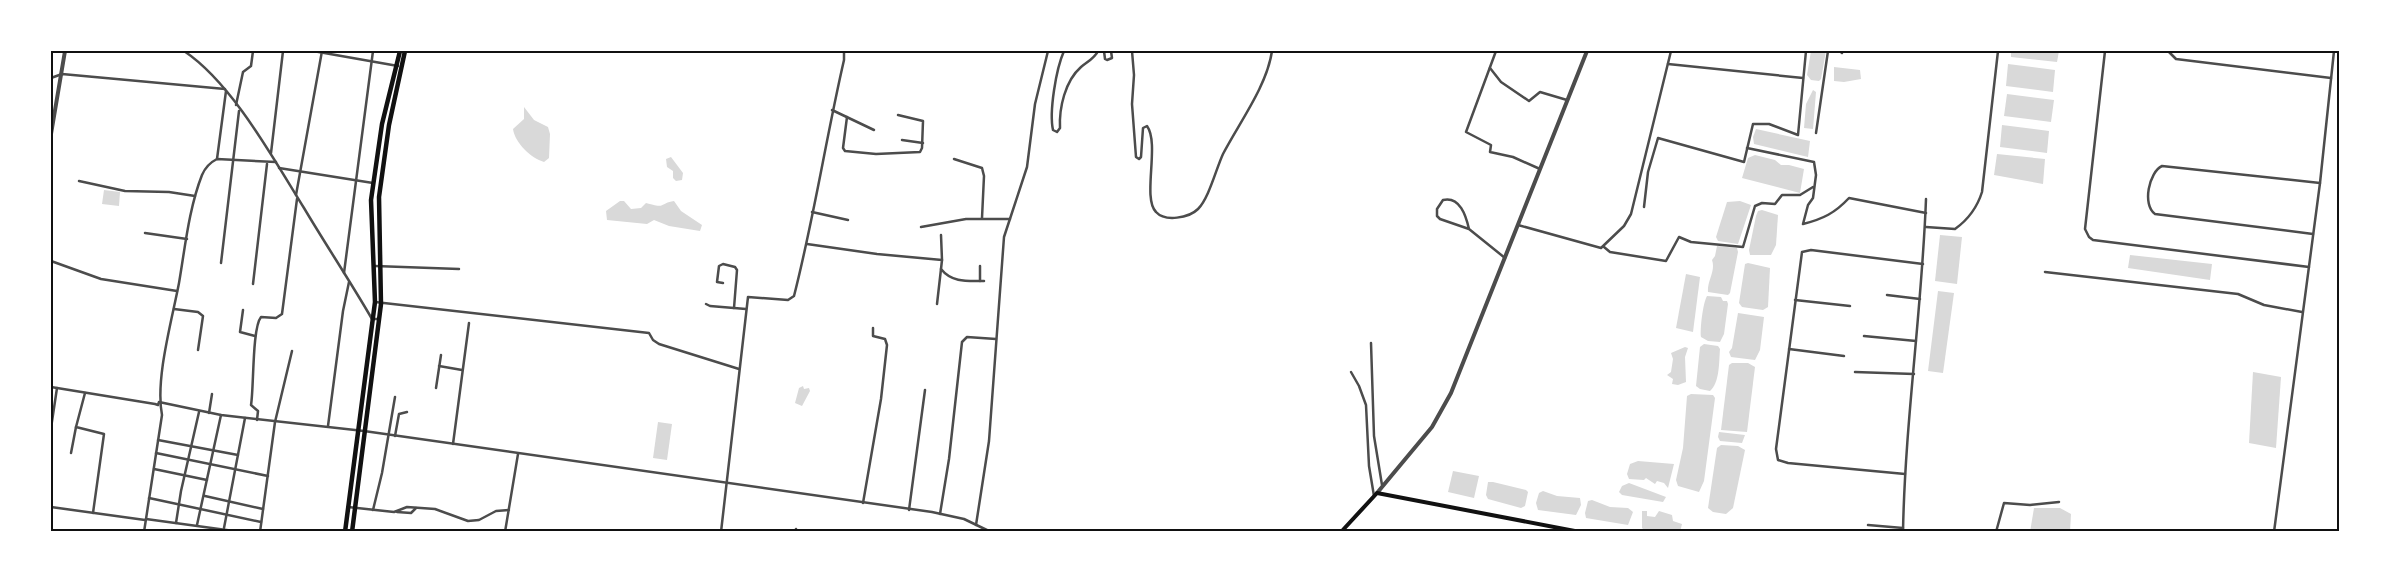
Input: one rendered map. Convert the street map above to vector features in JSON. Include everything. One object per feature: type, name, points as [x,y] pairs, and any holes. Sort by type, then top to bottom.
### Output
[{"type":"main road","points":[[345,532],[374,302],[375,266],[371,216],[373,183],[382,124],[398,66],[400,51]]},
{"type":"main road","points":[[352,532],[381,304],[379,197],[389,125],[405,51]]},
{"type":"main road","points":[[1340,532],[1375,495],[1580,532]]},
{"type":"street","points":[[51,134],[65,51]]},
{"type":"street","points":[[184,51],[196,59],[225,90],[240,110],[276,162],[372,319],[379,319]]},
{"type":"street","points":[[236,105],[243,72],[251,66],[253,51]]},
{"type":"street","points":[[271,155],[283,51]]},
{"type":"street","points":[[313,51],[398,66]]},
{"type":"street","points":[[344,273],[373,51]]},
{"type":"street","points":[[722,532],[748,297],[792,299],[807,244],[832,110],[844,60],[844,51]]},
{"type":"street","points":[[976,524],[989,441],[1004,237],[1027,168],[1034,104],[1048,51]]},
{"type":"street","points":[[1064,51],[1058,69],[1052,126],[1053,130],[1057,132],[1060,128],[1061,105],[1071,81],[1076,72],[1098,51]]},
{"type":"street","points":[[1104,51],[1104,59],[1107,60],[1112,58],[1111,51]]},
{"type":"street","points":[[1132,51],[1134,75],[1132,104],[1136,157],[1139,159],[1141,157],[1143,128],[1147,126],[1152,154],[1151,192],[1153,207],[1160,215],[1170,217],[1193,213],[1203,204],[1223,155],[1260,86],[1272,51]]},
{"type":"street","points":[[1496,51],[1466,132],[1491,145],[1490,152],[1513,156],[1540,170]]},
{"type":"street","points":[[1375,495],[1410,455],[1441,414],[1466,358],[1587,51]]},
{"type":"street","points":[[1604,247],[1624,226],[1630,214],[1671,51]]},
{"type":"street","points":[[1644,207],[1648,172],[1658,138],[1744,162],[1753,124],[1768,124],[1798,135],[1806,51]]},
{"type":"street","points":[[1816,133],[1828,51]]},
{"type":"street","points":[[1926,227],[1955,229],[1969,217],[1978,204],[1982,192],[1998,51]]},
{"type":"street","points":[[2105,51],[2085,229],[2089,237],[2093,240],[2309,267]]},
{"type":"street","points":[[2168,51],[2176,59],[2331,78]]},
{"type":"street","points":[[2274,532],[2320,182],[2334,51]]},
{"type":"street","points":[[257,420],[258,411],[251,405],[254,384],[251,372],[255,354],[255,336],[259,319],[264,317],[276,318],[282,314],[300,171],[322,52]]},
{"type":"street","points":[[1668,64],[1803,78]]},
{"type":"street","points":[[1490,68],[1500,82],[1528,102],[1540,92],[1567,100]]},
{"type":"street","points":[[51,78],[62,74],[225,90]]},
{"type":"street","points":[[144,532],[162,415],[159,402],[177,292],[195,196],[203,173],[217,158],[225,90]]},
{"type":"street","points":[[221,263],[232,160],[240,110]]},
{"type":"street","points":[[832,110],[874,130]]},
{"type":"street","points":[[847,117],[843,148],[848,152],[920,152],[923,143],[923,121],[898,115]]},
{"type":"street","points":[[902,140],[923,143]]},
{"type":"street","points":[[1747,148],[1814,162],[1816,175],[1812,187],[1813,198],[1808,205],[1803,224],[1819,220],[1836,212],[1849,198],[1926,212]]},
{"type":"street","points":[[217,158],[267,164],[276,162]]},
{"type":"street","points":[[954,159],[982,168],[984,176],[982,218]]},
{"type":"street","points":[[253,284],[267,164]]},
{"type":"street","points":[[2313,234],[2155,214],[2149,208],[2148,203],[2152,175],[2162,166],[2320,182]]},
{"type":"street","points":[[279,168],[373,183]]},
{"type":"street","points":[[79,182],[125,191],[169,192],[195,196]]},
{"type":"street","points":[[1518,226],[1601,248],[1604,247],[1610,252],[1666,261],[1679,237],[1691,242],[1743,247],[1755,206],[1762,203],[1776,204],[1782,195],[1800,195],[1812,187]]},
{"type":"street","points":[[1868,525],[1903,530],[1905,474],[1926,227],[1926,199]]},
{"type":"street","points":[[1470,229],[1460,205],[1452,200],[1443,200],[1437,209],[1437,216],[1445,222],[1470,229],[1506,258]]},
{"type":"street","points":[[812,212],[848,220]]},
{"type":"street","points":[[921,228],[966,219],[1010,219]]},
{"type":"street","points":[[145,233],[187,239]]},
{"type":"street","points":[[937,304],[942,260],[941,235]]},
{"type":"street","points":[[807,244],[877,254],[942,260]]},
{"type":"street","points":[[1905,474],[1798,464],[1778,460],[1776,449],[1803,251],[1923,264]]},
{"type":"street","points":[[51,260],[101,279],[177,292]]},
{"type":"street","points":[[723,283],[718,282],[719,266],[723,264],[735,267],[737,270],[734,308]]},
{"type":"street","points":[[375,266],[459,269]]},
{"type":"street","points":[[980,266],[980,281]]},
{"type":"street","points":[[941,269],[952,278],[984,282]]},
{"type":"street","points":[[2045,272],[2238,294],[2264,305],[2302,312]]},
{"type":"street","points":[[330,426],[342,319],[350,281]]},
{"type":"street","points":[[1887,295],[1920,299]]},
{"type":"street","points":[[1795,300],[1850,306]]},
{"type":"street","points":[[374,302],[649,332],[653,340],[659,344],[739,369]]},
{"type":"street","points":[[706,304],[746,309]]},
{"type":"street","points":[[174,309],[198,312],[203,316],[198,350]]},
{"type":"street","points":[[243,310],[240,332],[255,336]]},
{"type":"street","points":[[453,444],[469,323]]},
{"type":"street","points":[[863,503],[881,399],[887,345],[885,339],[872,336],[873,328]]},
{"type":"street","points":[[1864,336],[1916,341]]},
{"type":"street","points":[[940,514],[949,459],[962,342],[966,337],[996,339]]},
{"type":"street","points":[[1371,343],[1374,436],[1382,487]]},
{"type":"street","points":[[1789,349],[1844,356]]},
{"type":"street","points":[[260,532],[275,422],[292,351]]},
{"type":"street","points":[[436,388],[441,355]]},
{"type":"street","points":[[439,366],[463,370]]},
{"type":"street","points":[[1351,372],[1360,386],[1366,406],[1369,466],[1375,495]]},
{"type":"street","points":[[1855,372],[1914,374]]},
{"type":"street","points":[[51,387],[155,404],[159,402],[199,412],[275,422],[330,426],[940,514],[976,524],[982,530],[991,532]]},
{"type":"street","points":[[51,428],[57,388]]},
{"type":"street","points":[[909,510],[925,390]]},
{"type":"street","points":[[71,453],[85,393]]},
{"type":"street","points":[[209,413],[212,394]]},
{"type":"street","points":[[373,510],[395,397]]},
{"type":"street","points":[[176,522],[199,412]]},
{"type":"street","points":[[395,436],[399,414],[407,412]]},
{"type":"street","points":[[197,525],[221,415]]},
{"type":"street","points":[[224,528],[245,418]]},
{"type":"street","points":[[76,427],[104,434],[93,514]]},
{"type":"street","points":[[158,440],[238,455]]},
{"type":"street","points":[[156,454],[268,476]]},
{"type":"street","points":[[505,532],[518,454]]},
{"type":"street","points":[[154,469],[207,480]]},
{"type":"street","points":[[204,496],[263,509]]},
{"type":"street","points":[[149,498],[261,522]]},
{"type":"street","points":[[1996,532],[2004,504],[2030,505],[2059,502]]},
{"type":"street","points":[[51,507],[93,514],[224,528],[240,532]]},
{"type":"street","points":[[397,512],[407,507],[421,507],[439,510],[468,521],[479,520],[496,511],[509,510]]},
{"type":"street","points":[[348,508],[411,512],[413,509],[421,507]]},
{"type":"street","points":[[51,530],[72,532]]},
{"type":"shaded area","points":[[1811,51],[1826,51],[1819,81],[1811,80],[1807,75]]},
{"type":"shaded area","points":[[2011,51],[2059,51],[2057,62],[2011,57]]},
{"type":"shaded area","points":[[2008,64],[2055,70],[2053,92],[2006,86]]},
{"type":"shaded area","points":[[1834,67],[1860,70],[1861,79],[1844,82],[1834,81]]},
{"type":"shaded area","points":[[1813,90],[1816,92],[1813,129],[1804,128],[1806,104]]},
{"type":"shaded area","points":[[2007,94],[2054,100],[2051,122],[2004,116]]},
{"type":"shaded area","points":[[524,107],[534,120],[548,127],[550,134],[549,158],[544,162],[524,149],[514,134],[513,129],[524,119]]},
{"type":"shaded area","points":[[2002,125],[2049,131],[2047,153],[2000,147]]},
{"type":"shaded area","points":[[1756,129],[1810,141],[1808,157],[1754,144],[1753,137]]},
{"type":"shaded area","points":[[1997,154],[2045,159],[2043,184],[1994,175]]},
{"type":"shaded area","points":[[1755,155],[1775,160],[1781,165],[1804,169],[1800,193],[1742,178],[1748,158]]},
{"type":"shaded area","points":[[671,157],[683,173],[682,180],[676,181],[673,178],[673,171],[667,167],[666,159]]},
{"type":"shaded area","points":[[104,190],[120,192],[119,206],[102,204]]},
{"type":"shaded area","points":[[620,201],[624,201],[631,209],[641,208],[646,203],[660,206],[674,201],[681,211],[702,225],[700,231],[669,226],[654,220],[647,224],[607,220],[606,211]]},
{"type":"shaded area","points":[[1740,201],[1751,205],[1738,244],[1718,241],[1716,237],[1727,202]]},
{"type":"shaded area","points":[[1762,210],[1778,215],[1776,245],[1771,255],[1750,255],[1749,250],[1756,216],[1758,211]]},
{"type":"shaded area","points":[[1940,235],[1962,237],[1957,284],[1935,281]]},
{"type":"shaded area","points":[[1717,246],[1737,248],[1738,252],[1728,295],[1708,292],[1713,268],[1712,260]]},
{"type":"shaded area","points":[[2130,255],[2212,264],[2210,280],[2128,268]]},
{"type":"shaded area","points":[[1745,264],[1770,268],[1768,307],[1763,310],[1742,307],[1739,303]]},
{"type":"shaded area","points":[[1686,274],[1700,277],[1693,332],[1676,328]]},
{"type":"shaded area","points":[[1938,291],[1954,293],[1943,373],[1928,371]]},
{"type":"shaded area","points":[[1707,296],[1721,297],[1728,304],[1724,334],[1720,342],[1708,341],[1701,337],[1702,316]]},
{"type":"shaded area","points":[[1738,313],[1764,317],[1760,350],[1755,360],[1731,357],[1729,352],[1732,348]]},
{"type":"shaded area","points":[[1704,344],[1718,346],[1720,349],[1716,383],[1710,391],[1696,386],[1700,347]]},
{"type":"shaded area","points":[[1685,347],[1688,348],[1685,357],[1686,382],[1678,385],[1672,384],[1673,379],[1667,375],[1671,372],[1673,359],[1671,353]]},
{"type":"shaded area","points":[[1732,363],[1748,363],[1755,367],[1747,432],[1721,430],[1729,365]]},
{"type":"shaded area","points":[[2253,372],[2281,377],[2276,448],[2249,443]]},
{"type":"shaded area","points":[[803,386],[804,389],[809,388],[810,391],[802,406],[795,403],[799,388]]},
{"type":"shaded area","points":[[1691,394],[1713,395],[1715,398],[1704,481],[1699,492],[1678,486],[1676,480],[1683,448],[1687,396]]},
{"type":"shaded area","points":[[658,422],[672,424],[667,460],[653,458]]},
{"type":"shaded area","points":[[1719,432],[1745,435],[1742,443],[1720,441],[1718,437]]},
{"type":"shaded area","points":[[1721,445],[1738,446],[1745,450],[1733,508],[1726,514],[1713,512],[1708,508],[1717,448]]},
{"type":"shaded area","points":[[1638,461],[1674,464],[1668,488],[1664,483],[1657,481],[1655,484],[1646,478],[1644,480],[1629,479],[1627,474],[1630,464]]},
{"type":"shaded area","points":[[1453,471],[1479,476],[1474,498],[1448,492]]},
{"type":"shaded area","points":[[1488,482],[1526,490],[1528,492],[1525,506],[1521,508],[1488,499],[1486,495]]},
{"type":"shaded area","points":[[1629,483],[1666,497],[1663,502],[1622,495],[1619,492],[1622,486]]},
{"type":"shaded area","points":[[1543,491],[1557,496],[1580,498],[1581,505],[1576,515],[1538,510],[1536,503],[1539,493]]},
{"type":"shaded area","points":[[1592,500],[1610,507],[1628,508],[1633,512],[1628,525],[1586,518],[1585,513],[1588,501]]},
{"type":"shaded area","points":[[2034,508],[2060,508],[2071,514],[2070,532],[2030,532]]},
{"type":"shaded area","points":[[1642,511],[1647,511],[1647,516],[1655,517],[1659,511],[1672,515],[1673,521],[1682,524],[1680,532],[1645,531],[1642,528]]}]
